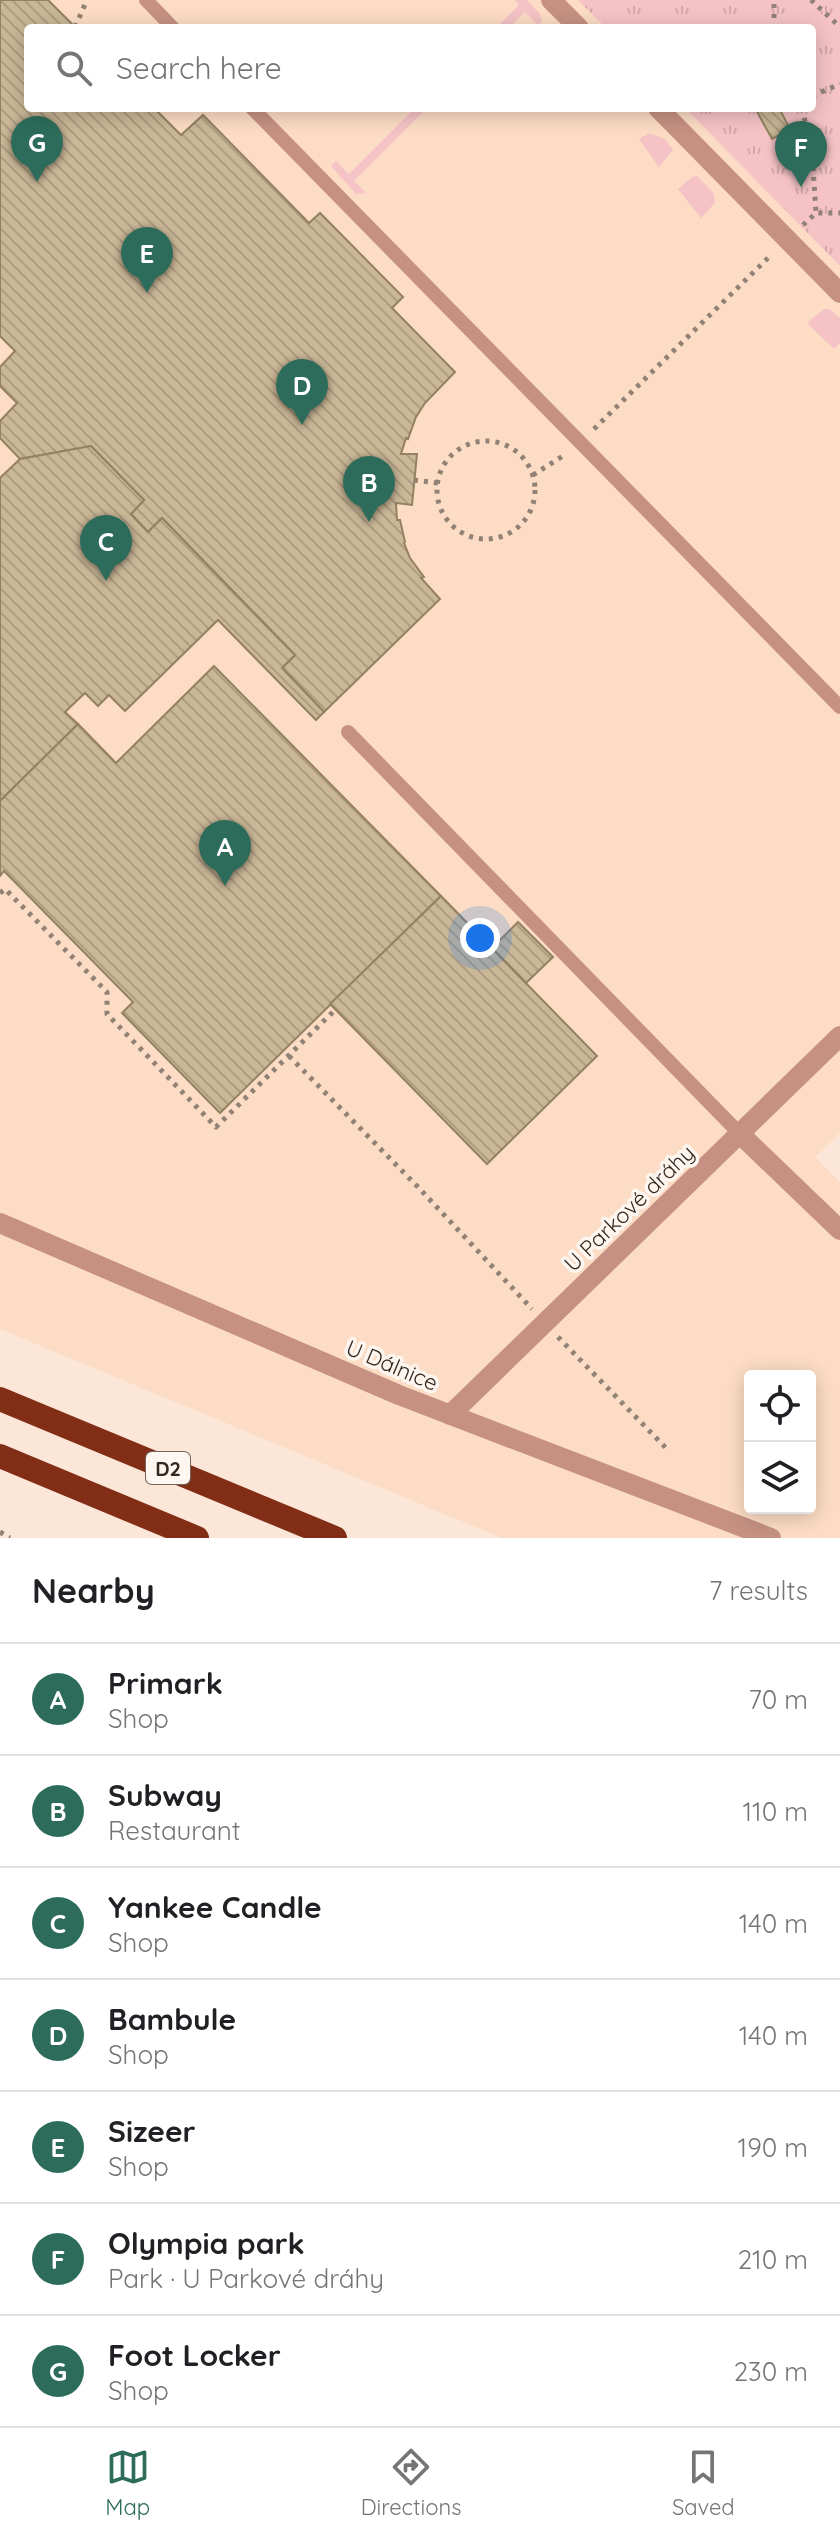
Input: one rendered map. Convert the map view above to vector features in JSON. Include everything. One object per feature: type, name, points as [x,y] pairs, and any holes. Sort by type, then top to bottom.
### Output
[{"type":"highway","name":"D2","points":[[0,1399],[335,1538]]},
{"type":"highway","name":"D2","points":[[0,1456],[197,1538]]},
{"type":"street","points":[[551,0],[575,24]]},
{"type":"street","points":[[662,112],[840,293]]},
{"type":"street","name":"U Parkové dráhy","points":[[450,1415],[840,1036]]},
{"type":"street","points":[[740,1134],[840,1230]]},
{"type":"street","name":"U Dálnice","points":[[0,1223],[450,1415],[771,1538]]},
{"type":"lane","points":[[146,0],[169,24]]},
{"type":"lane","points":[[256,112],[840,707]]},
{"type":"lane","points":[[348,732],[740,1134]]},
{"type":"path","points":[[76,24],[87,0]]},
{"type":"path","points":[[774,0],[774,24]]},
{"type":"path","points":[[811,0],[840,27]]},
{"type":"path","points":[[816,94],[840,84]]},
{"type":"path","points":[[803,112],[816,213]]},
{"type":"path","points":[[795,127],[807,126]]},
{"type":"path","points":[[533,475],[581,443],[816,213],[840,213]]},
{"type":"path","points":[[482,441],[499,442],[514,449],[533,475],[536,491],[533,507],[525,521],[498,538],[482,540],[466,536],[452,527],[437,499],[442,468],[452,454],[466,445],[482,441]]},
{"type":"path","points":[[414,480],[438,483]]},
{"type":"path","points":[[0,893],[5,889],[107,992],[107,1014],[216,1127],[336,1009]]},
{"type":"path","points":[[289,1056],[666,1448]]},
{"type":"path","points":[[0,1532],[10,1538]]},
{"type":"shaded area","points":[[0,0],[840,0],[840,1133],[815,1157],[840,1182],[840,1538],[502,1538],[0,1329]]},
{"type":"green space","points":[[515,0],[527,0],[540,14],[542,21],[537,24],[525,12],[513,24],[500,24],[519,5]]},
{"type":"green space","points":[[578,0],[840,0],[840,266],[689,112],[816,112],[816,24],[602,24]]},
{"type":"green space","points":[[411,112],[423,112],[354,181],[366,193],[356,194],[331,166],[336,161],[349,174]]},
{"type":"green space","points":[[649,133],[665,139],[673,150],[659,167],[639,139]]},
{"type":"green space","points":[[697,176],[714,194],[715,203],[701,218],[678,189]]},
{"type":"green space","points":[[824,309],[829,309],[840,318],[840,343],[834,349],[807,323]]},
{"type":"building","points":[[0,0],[48,0],[72,24],[24,24],[24,112],[158,112],[181,135],[203,115],[309,223],[320,213],[403,297],[392,308],[455,372],[425,403],[406,438],[401,454],[417,454],[412,505],[396,503],[397,520],[400,520],[410,558],[424,577],[421,578],[440,599],[324,712],[282,668],[295,655],[162,518],[148,532],[131,514],[144,500],[91,446],[20,459],[0,438],[0,421],[17,403],[0,386],[0,367],[15,351],[0,336]]},
{"type":"building","points":[[757,112],[781,112],[790,129],[772,139]]},
{"type":"building","points":[[91,446],[144,500],[131,514],[148,532],[162,518],[295,655],[282,668],[324,712],[316,720],[218,620],[125,711],[109,695],[98,706],[85,693],[65,712],[78,724],[0,801],[0,478],[20,459]]},
{"type":"building","points":[[214,666],[441,896],[220,1113],[122,1013],[133,1002],[4,871],[0,876],[0,801],[78,724],[116,763]]},
{"type":"building","points":[[441,896],[597,1056],[487,1164],[330,1004]]},
{"type":"building","points":[[518,922],[553,957],[526,983],[492,948]]},
{"type":"place","name":"Foot Locker","points":[[37,182]]},
{"type":"place","name":"Olympia park","points":[[801,187]]},
{"type":"place","name":"Sizeer","points":[[147,293]]},
{"type":"place","name":"Bambule","points":[[302,425]]},
{"type":"place","name":"Subway","points":[[369,522]]},
{"type":"place","name":"Yankee Candle","points":[[106,581]]},
{"type":"place","name":"Primark","points":[[225,886]]}]
